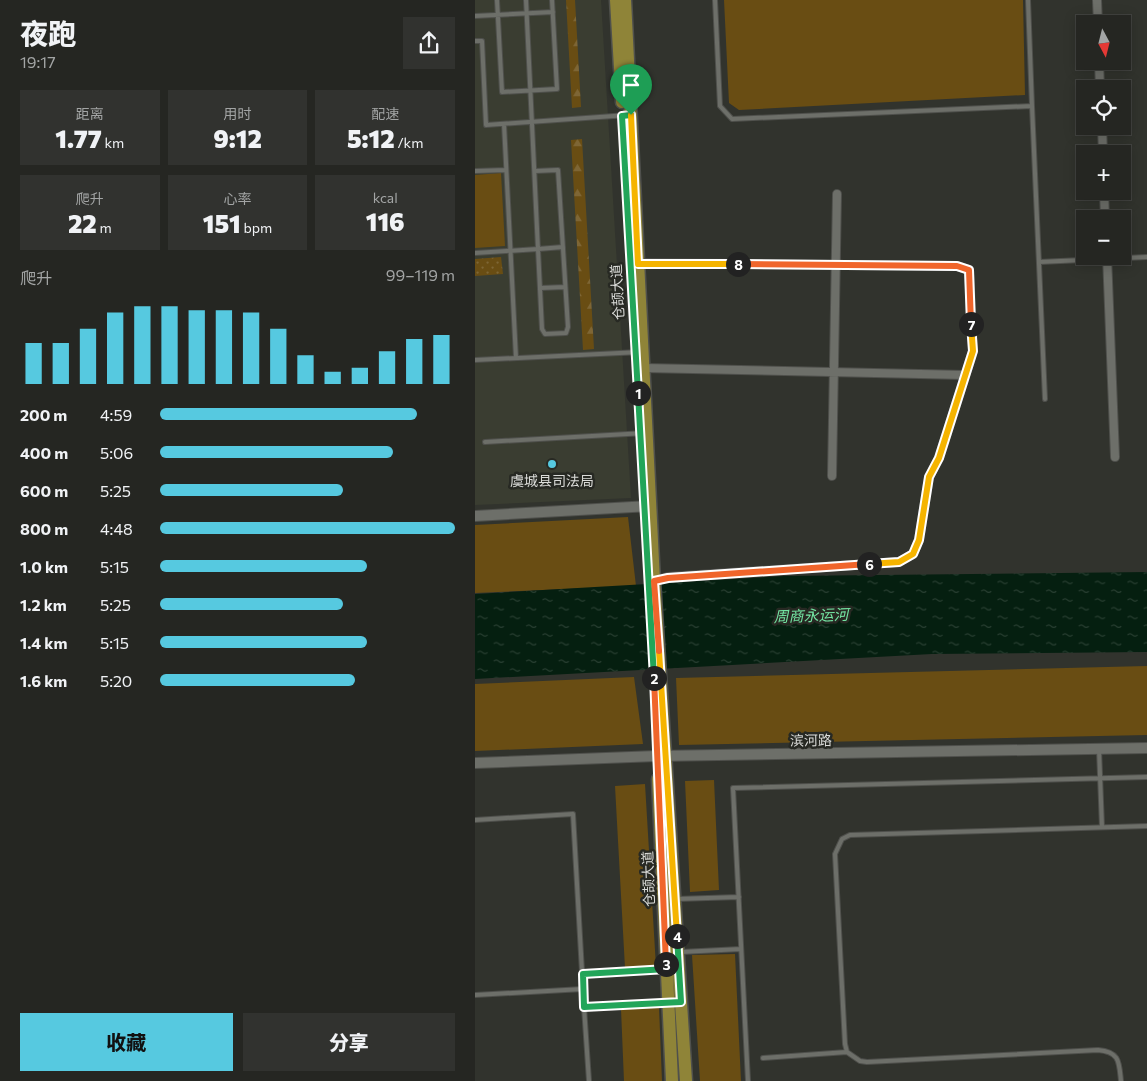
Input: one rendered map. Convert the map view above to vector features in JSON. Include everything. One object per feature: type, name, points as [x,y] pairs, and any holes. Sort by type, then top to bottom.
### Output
[{"type":"main road","name":"仓颉大道","points":[[616,0],[627,116]]},
{"type":"main road","name":"仓颉大道","points":[[625,0],[627,116],[651,582],[675,1002],[686,1081]]},
{"type":"main road","name":"仓颉大道","points":[[639,352],[644,368],[644,433]]},
{"type":"main road","name":"仓颉大道","points":[[672,1081],[675,1002]]},
{"type":"street","points":[[1097,0],[1097,15]]},
{"type":"street","points":[[832,476],[837,194]]},
{"type":"street","points":[[635,263],[957,266],[969,270],[973,351],[939,458],[929,477],[919,540],[913,554],[899,562],[668,578],[651,582]]},
{"type":"street","points":[[1107,265],[1115,457]]},
{"type":"street","points":[[644,368],[965,375]]},
{"type":"street","points":[[475,516],[647,506]]},
{"type":"street","name":"滨河路","points":[[475,763],[661,756],[1147,748]]},
{"type":"lane","points":[[497,0],[502,92],[557,89],[552,0]]},
{"type":"lane","points":[[526,0],[542,329],[545,334],[566,333],[568,327],[558,170],[535,171]]},
{"type":"lane","points":[[715,0],[720,106],[732,119],[1032,106]]},
{"type":"lane","points":[[1028,0],[1045,399]]},
{"type":"lane","points":[[475,16],[553,12]]},
{"type":"lane","points":[[475,41],[482,41],[486,125],[627,116]]},
{"type":"lane","points":[[504,124],[516,358]]},
{"type":"lane","points":[[475,172],[506,170]]},
{"type":"lane","points":[[475,252],[563,247]]},
{"type":"lane","points":[[1131,257],[1147,257]]},
{"type":"lane","points":[[1039,262],[1076,259]]},
{"type":"lane","points":[[540,288],[565,287]]},
{"type":"lane","points":[[475,360],[639,352]]},
{"type":"lane","points":[[485,442],[644,433]]},
{"type":"lane","points":[[1099,748],[1102,827]]},
{"type":"lane","points":[[748,1081],[733,788],[1147,776]]},
{"type":"lane","points":[[475,820],[573,814],[589,1081]]},
{"type":"lane","points":[[847,1052],[845,1044],[835,854],[842,839],[850,835],[862,834],[1147,826]]},
{"type":"lane","points":[[669,900],[739,897]]},
{"type":"lane","points":[[672,953],[741,949]]},
{"type":"lane","points":[[583,974],[673,969]]},
{"type":"lane","points":[[475,995],[583,989]]},
{"type":"lane","points":[[584,1007],[675,1002]]},
{"type":"lane","points":[[763,1058],[847,1052],[860,1061],[867,1062],[1108,1050],[1115,1055],[1119,1062],[1121,1081]]},
{"type":"shaded area","points":[[475,0],[601,0],[631,498],[475,505]]},
{"type":"green space","points":[[566,0],[575,0],[581,107],[572,108]]},
{"type":"green space","points":[[724,0],[1023,0],[1025,95],[739,110],[729,103]]},
{"type":"green space","points":[[582,139],[594,349],[583,350],[571,140]]},
{"type":"green space","points":[[501,173],[505,246],[475,248],[475,175]]},
{"type":"green space","points":[[501,257],[503,274],[475,276],[475,259]]},
{"type":"green space","points":[[628,517],[636,586],[475,593],[475,525]]},
{"type":"green space","points":[[1147,666],[1147,735],[679,745],[676,678]]},
{"type":"green space","points":[[634,677],[643,744],[475,751],[475,684]]},
{"type":"green space","points":[[714,780],[719,890],[690,892],[685,781]]},
{"type":"green space","points":[[645,784],[656,967],[625,968],[615,786]]},
{"type":"green space","points":[[735,954],[741,1081],[700,1081],[692,955]]},
{"type":"green space","points":[[659,1007],[662,1081],[624,1081],[621,1009]]},
{"type":"water","name":"周商永运河","points":[[1147,572],[1147,652],[932,654],[475,679],[475,594],[784,576]]},
{"type":"place","name":"虞城县司法局","points":[[552,464]]},
{"type":"route","points":[[631,115],[638,264],[957,266],[969,270],[973,351],[939,458],[929,477],[919,540],[913,554],[899,562],[668,578],[654,581],[681,1002],[584,1007],[583,974],[667,969],[654,676],[622,116],[631,115]]}]
